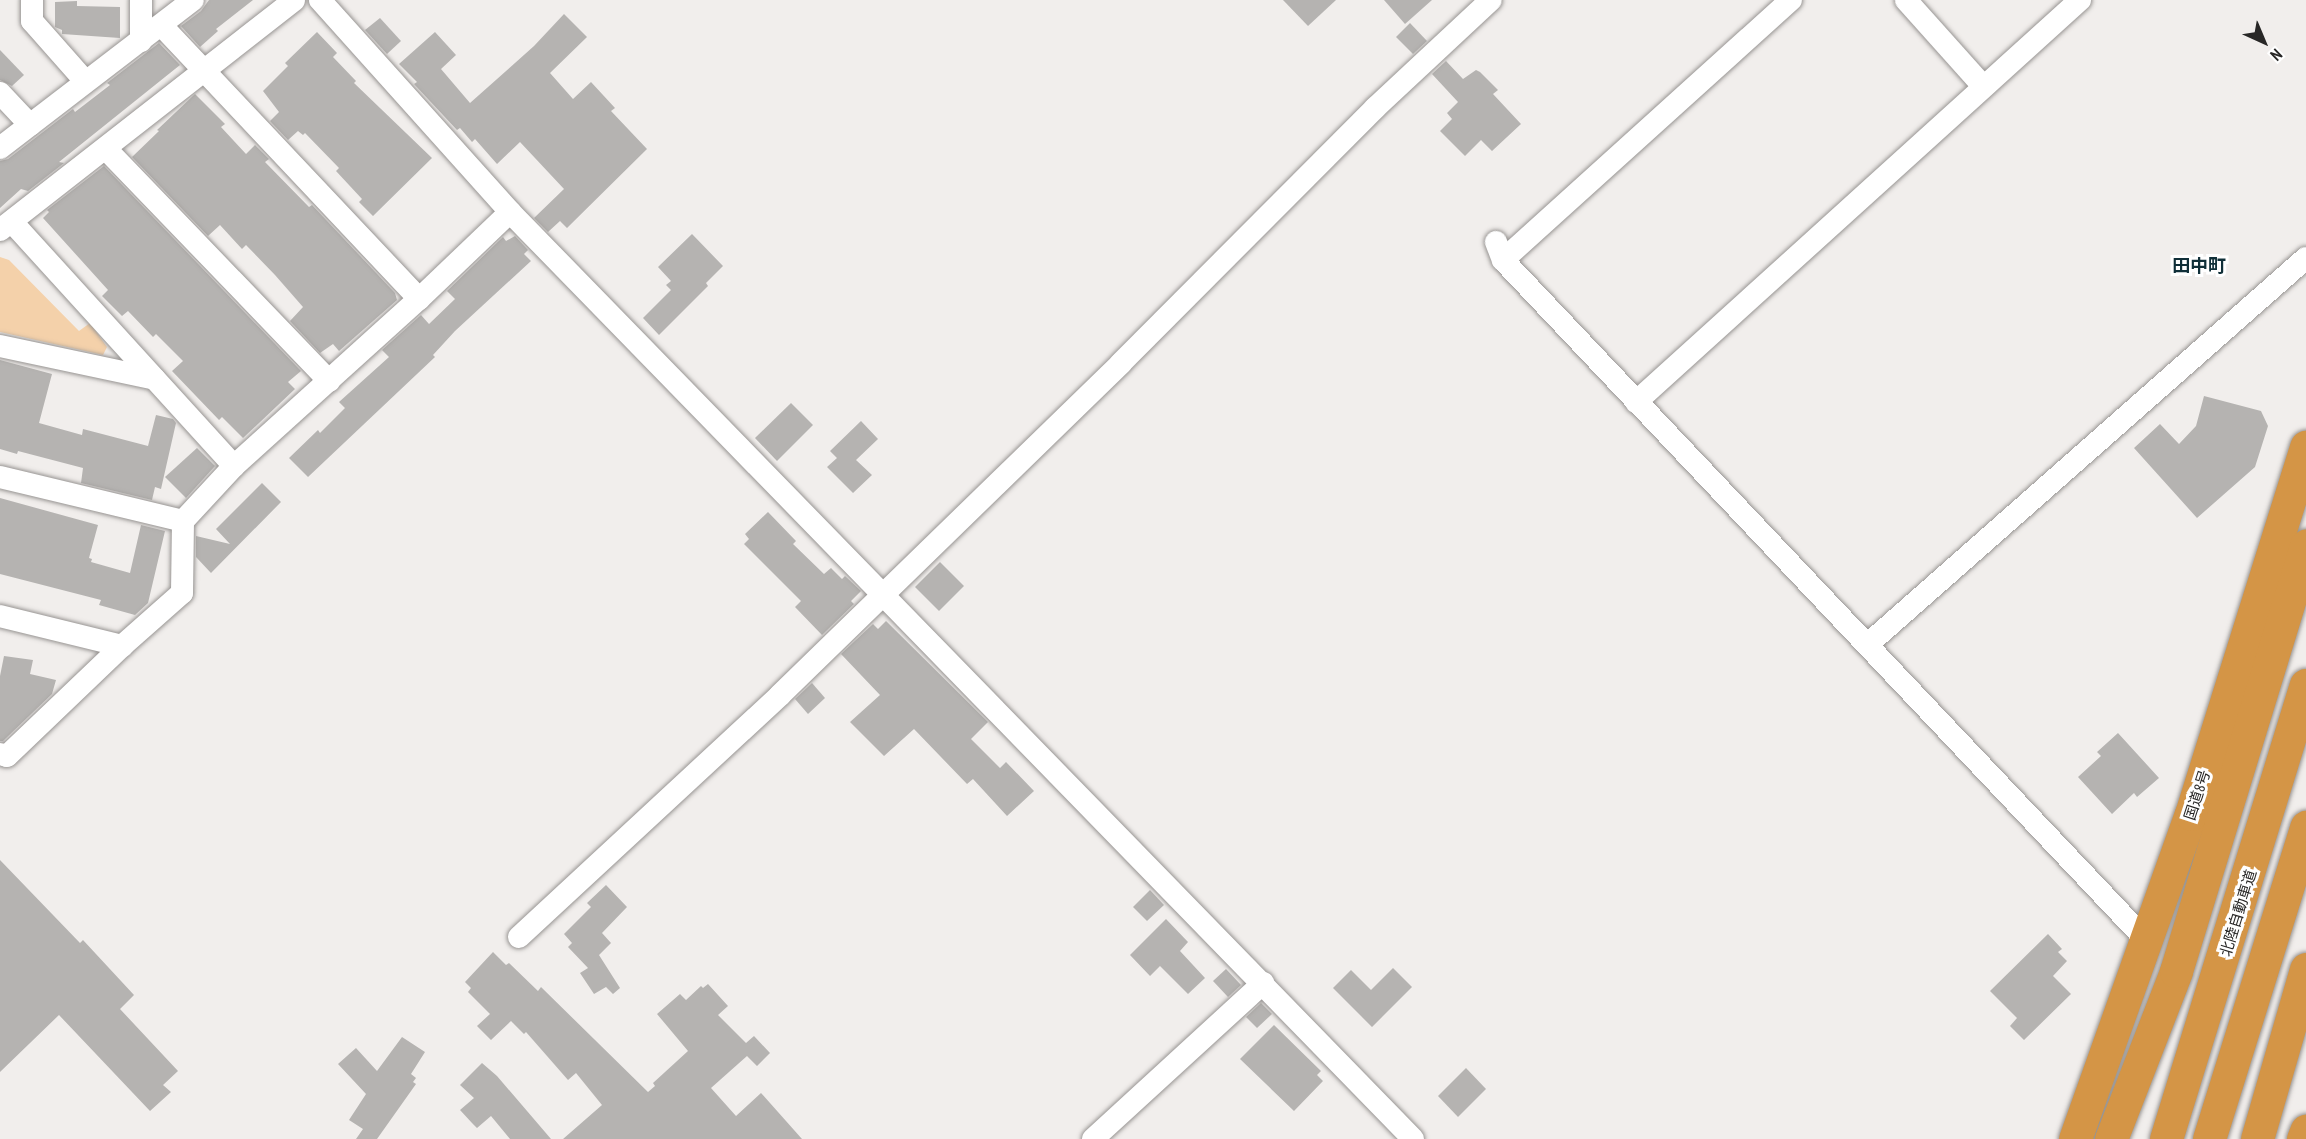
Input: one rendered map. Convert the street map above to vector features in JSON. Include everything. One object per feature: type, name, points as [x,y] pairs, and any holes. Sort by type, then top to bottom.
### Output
[{"type":"highway","name":"国道8号","points":[[2075,1139],[2191,814],[2306,447]]},
{"type":"highway","points":[[2111,1139],[2176,971],[2306,545]]},
{"type":"highway","name":"北陸自動車道","points":[[2166,1139],[2306,685]]},
{"type":"highway","points":[[2209,1139],[2306,827]]},
{"type":"highway","points":[[2257,1139],[2306,969]]},
{"type":"street","points":[[32,0],[32,21],[85,81]]},
{"type":"street","points":[[141,0],[141,41]]},
{"type":"street","points":[[0,148],[193,0]]},
{"type":"street","points":[[234,466],[155,379],[6,226],[206,72],[294,0]]},
{"type":"street","points":[[320,0],[510,212],[881,596],[1263,983],[1413,1139]]},
{"type":"street","points":[[519,937],[780,695],[1129,354],[1375,108],[1491,0]]},
{"type":"street","points":[[1791,0],[1499,251],[1636,402],[2147,941]]},
{"type":"street","points":[[1906,0],[1983,86]]},
{"type":"street","points":[[1636,402],[2080,0]]},
{"type":"street","points":[[162,26],[419,299]]},
{"type":"street","points":[[0,93],[30,124]]},
{"type":"street","points":[[106,149],[329,381]]},
{"type":"street","points":[[0,754],[7,756],[122,646],[182,593],[183,521],[234,466],[419,299],[510,212]]},
{"type":"street","points":[[1867,645],[2306,258]]},
{"type":"street","points":[[0,346],[155,379]]},
{"type":"street","points":[[0,477],[183,521]]},
{"type":"street","points":[[0,616],[122,646]]},
{"type":"street","points":[[1093,1139],[1263,983]]},
{"type":"shaded area","points":[[0,257],[9,260],[79,331],[90,323],[107,347],[103,355],[0,332]]},
{"type":"building","points":[[209,0],[253,0],[216,29],[218,31],[200,47],[181,26],[201,11]]},
{"type":"building","points":[[1283,0],[1336,0],[1308,26]]},
{"type":"building","points":[[1384,0],[1432,0],[1405,24]]},
{"type":"building","points":[[77,1],[77,6],[120,7],[120,38],[62,34],[62,30],[55,27],[55,2]]},
{"type":"building","points":[[564,14],[587,37],[550,73],[573,99],[591,82],[615,108],[611,111],[647,149],[567,228],[560,221],[548,232],[534,218],[564,189],[520,142],[497,164],[475,139],[472,142],[460,128],[457,130],[414,84],[417,82],[399,64],[435,32],[456,55],[441,69],[470,103],[534,46]]},
{"type":"building","points":[[380,18],[401,41],[387,54],[365,30]]},
{"type":"building","points":[[1410,23],[1427,41],[1413,54],[1396,37]]},
{"type":"building","points":[[317,32],[337,53],[333,57],[356,81],[354,83],[432,158],[373,216],[359,202],[362,199],[336,171],[339,168],[305,133],[303,135],[298,131],[288,140],[270,121],[279,112],[263,91],[288,66],[285,63]]},
{"type":"building","points":[[159,43],[180,65],[59,162],[64,163],[28,191],[21,189],[0,208],[0,161],[8,159],[73,109],[75,112],[110,85],[107,83]]},
{"type":"building","points":[[0,50],[24,75],[12,86],[0,80]]},
{"type":"building","points":[[1446,61],[1463,79],[1476,70],[1480,72],[1498,90],[1493,94],[1521,124],[1492,151],[1481,140],[1465,156],[1440,131],[1452,119],[1447,113],[1458,102],[1432,74]]},
{"type":"building","points":[[195,94],[225,124],[221,127],[246,154],[255,145],[269,159],[265,162],[309,207],[312,205],[395,293],[397,300],[339,351],[333,344],[320,353],[290,321],[303,307],[275,275],[246,245],[242,249],[220,225],[208,236],[132,157]]},
{"type":"building","points":[[104,166],[301,371],[288,382],[295,389],[243,438],[222,417],[219,420],[172,371],[183,361],[156,334],[153,337],[128,311],[122,316],[102,296],[108,290],[43,218],[49,212],[47,210]]},
{"type":"building","points":[[692,234],[723,266],[706,283],[708,286],[659,335],[643,318],[671,290],[666,285],[671,281],[658,267]]},
{"type":"building","points":[[515,236],[528,250],[524,254],[531,261],[455,331],[433,355],[435,357],[308,477],[289,458],[318,430],[320,433],[345,408],[339,402],[389,357],[382,350],[421,315],[429,324],[455,299],[447,291],[503,237],[506,241]]},
{"type":"building","points":[[0,360],[52,374],[39,423],[82,435],[83,429],[148,446],[156,415],[173,419],[176,423],[161,489],[155,487],[152,500],[81,483],[83,468],[18,451],[17,454],[0,449]]},
{"type":"building","points":[[2204,396],[2261,411],[2268,426],[2255,467],[2197,518],[2134,448],[2160,424],[2179,444],[2196,426]]},
{"type":"building","points":[[791,403],[813,425],[777,461],[755,438]]},
{"type":"building","points":[[861,421],[878,439],[856,460],[872,475],[853,493],[827,467],[837,458],[830,451]]},
{"type":"building","points":[[197,448],[215,466],[186,498],[165,477]]},
{"type":"building","points":[[262,483],[281,502],[211,573],[196,557],[196,536],[230,544],[216,529]]},
{"type":"building","points":[[0,498],[98,525],[89,558],[92,559],[91,562],[130,573],[141,525],[165,531],[148,603],[135,615],[99,605],[101,600],[0,574]]},
{"type":"building","points":[[768,512],[796,541],[793,544],[824,574],[831,568],[842,579],[845,576],[861,591],[851,601],[854,604],[822,635],[795,607],[801,601],[744,544],[749,539],[745,534]]},
{"type":"building","points":[[940,562],[964,586],[939,611],[915,587]]},
{"type":"building","points":[[886,621],[988,722],[971,739],[1000,768],[1006,762],[1034,791],[1007,816],[973,779],[967,784],[914,729],[884,756],[850,722],[880,695],[841,654],[873,624],[878,629]]},
{"type":"building","points":[[4,656],[33,660],[30,674],[56,680],[52,694],[3,741],[0,741],[0,676]]},
{"type":"building","points":[[812,683],[825,698],[808,714],[795,699]]},
{"type":"building","points":[[2118,733],[2159,778],[2137,797],[2134,793],[2112,814],[2078,777],[2101,756],[2097,752]]},
{"type":"building","points":[[0,860],[80,943],[83,940],[134,995],[120,1009],[178,1071],[163,1085],[171,1092],[150,1111],[59,1015],[0,1072]]},
{"type":"building","points":[[606,885],[627,907],[602,933],[611,943],[599,955],[620,988],[613,994],[606,987],[594,994],[580,973],[588,968],[568,947],[572,943],[564,934],[591,907],[587,903]]},
{"type":"building","points":[[1150,890],[1164,905],[1147,921],[1133,907]]},
{"type":"building","points":[[1166,919],[1188,942],[1180,951],[1205,978],[1188,994],[1160,966],[1150,976],[1130,955]]},
{"type":"building","points":[[2048,934],[2062,949],[2058,952],[2067,961],[2053,976],[2071,994],[2024,1040],[2010,1026],[2017,1018],[1990,991]]},
{"type":"building","points":[[493,952],[506,965],[509,963],[538,991],[541,987],[648,1092],[655,1086],[653,1083],[688,1051],[657,1014],[680,994],[686,1000],[701,986],[703,988],[708,984],[728,1006],[718,1015],[746,1043],[754,1036],[770,1053],[757,1066],[747,1056],[711,1088],[736,1116],[761,1093],[802,1139],[563,1139],[602,1105],[576,1073],[568,1080],[526,1032],[524,1034],[511,1021],[491,1040],[477,1026],[490,1014],[468,992],[471,988],[465,982]]},
{"type":"building","points":[[1393,968],[1412,987],[1372,1027],[1333,988],[1351,970],[1371,990]]},
{"type":"building","points":[[1226,969],[1241,985],[1228,997],[1213,981]]},
{"type":"building","points":[[1261,1003],[1272,1014],[1257,1028],[1246,1017]]},
{"type":"building","points":[[1274,1025],[1321,1071],[1317,1075],[1323,1081],[1294,1111],[1240,1059]]},
{"type":"building","points":[[402,1037],[425,1052],[411,1074],[416,1078],[413,1082],[416,1084],[377,1139],[356,1139],[363,1129],[349,1120],[366,1094],[338,1064],[356,1048],[377,1071]]},
{"type":"building","points":[[482,1063],[497,1076],[551,1139],[510,1139],[491,1116],[477,1128],[460,1110],[474,1098],[460,1085]]},
{"type":"building","points":[[1466,1068],[1486,1089],[1458,1117],[1438,1096]]},
{"type":"district","name":"田中町","points":[[2199,266]]}]
